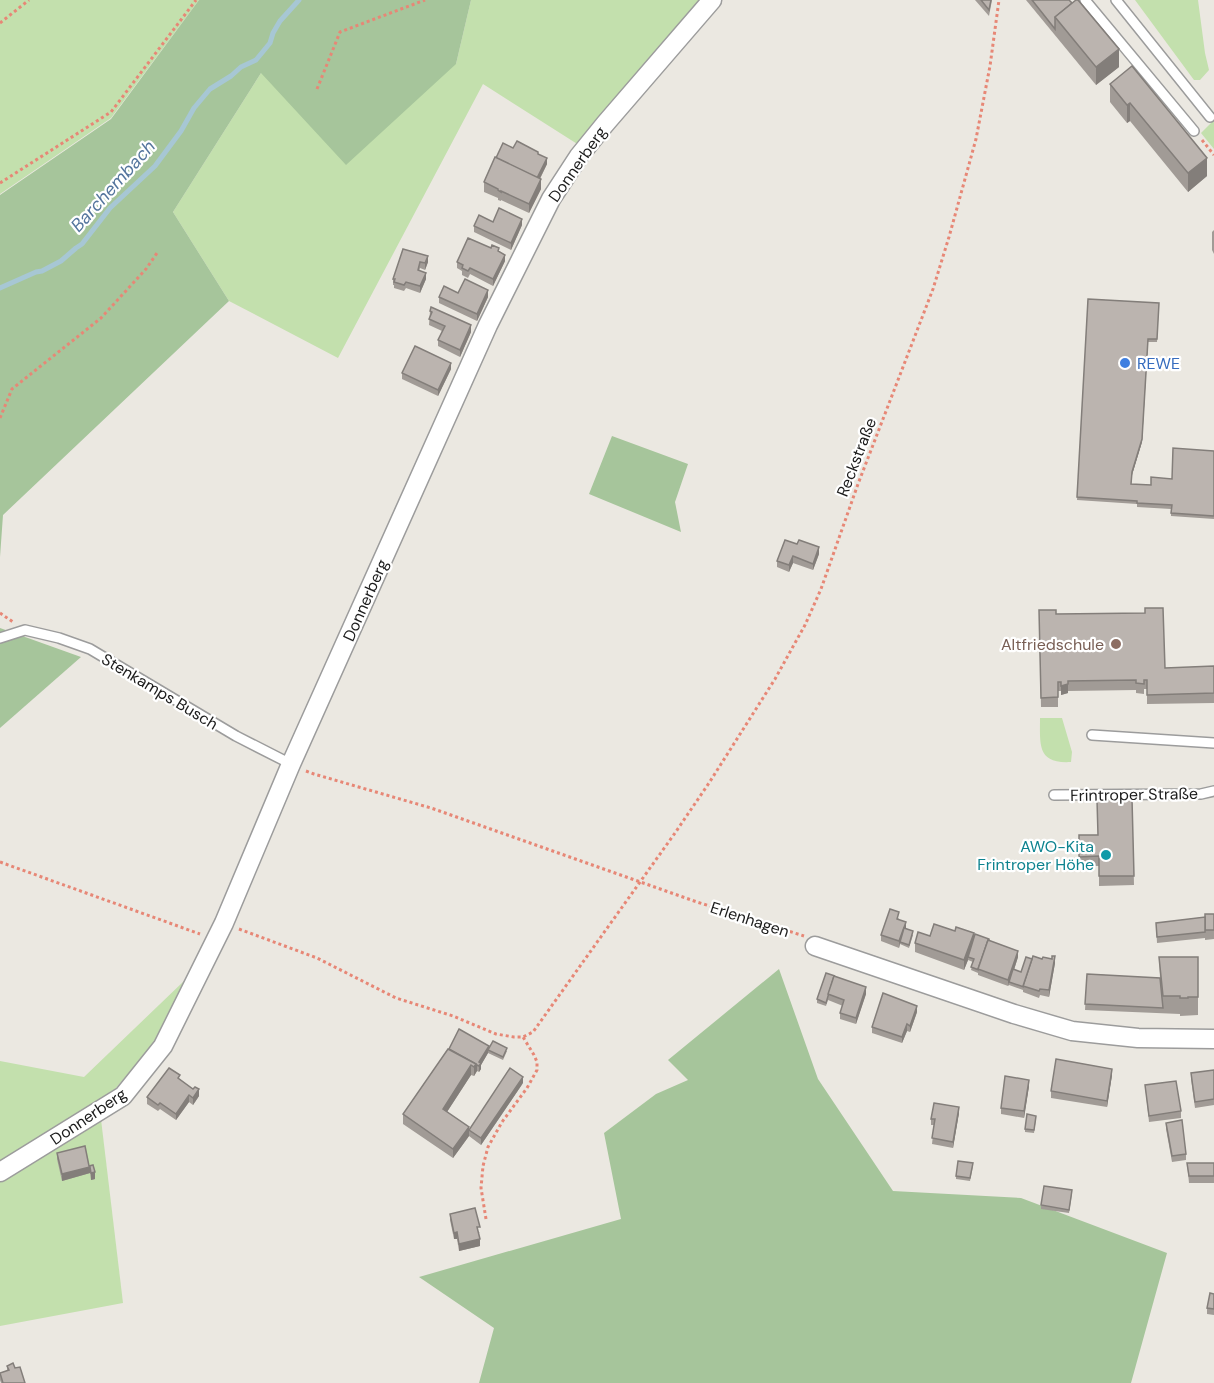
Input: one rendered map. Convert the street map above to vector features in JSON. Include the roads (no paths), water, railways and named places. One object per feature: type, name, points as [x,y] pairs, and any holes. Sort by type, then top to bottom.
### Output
[{"type":"street","name":"Donnerberg","points":[[0,1172],[123,1096],[163,1046],[220,931],[291,764],[488,325],[551,199],[579,156],[712,0]]},
{"type":"street","points":[[815,946],[1072,1031],[1138,1038],[1214,1039]]},
{"type":"lane","points":[[1085,0],[1194,131]]},
{"type":"lane","points":[[1116,0],[1210,117]]},
{"type":"lane","name":"Stenkamps Busch","points":[[0,638],[26,630],[90,649],[236,736],[291,764]]},
{"type":"lane","points":[[1092,735],[1214,743]]},
{"type":"lane","name":"Frintroper Straße","points":[[1054,795],[1201,794],[1214,790]]},
{"type":"waterway","name":"Barchembach","points":[[0,288],[61,261],[82,244],[110,208],[155,166],[181,131],[194,108],[210,89],[241,67],[256,60],[270,43],[280,21],[299,0]]},
{"type":"place","name":"REWE","points":[[1125,363]]},
{"type":"place","name":"Altfriedschule","points":[[1116,644]]},
{"type":"place","name":"AWO-Kita Frintroper Höhe","points":[[1106,855]]}]
